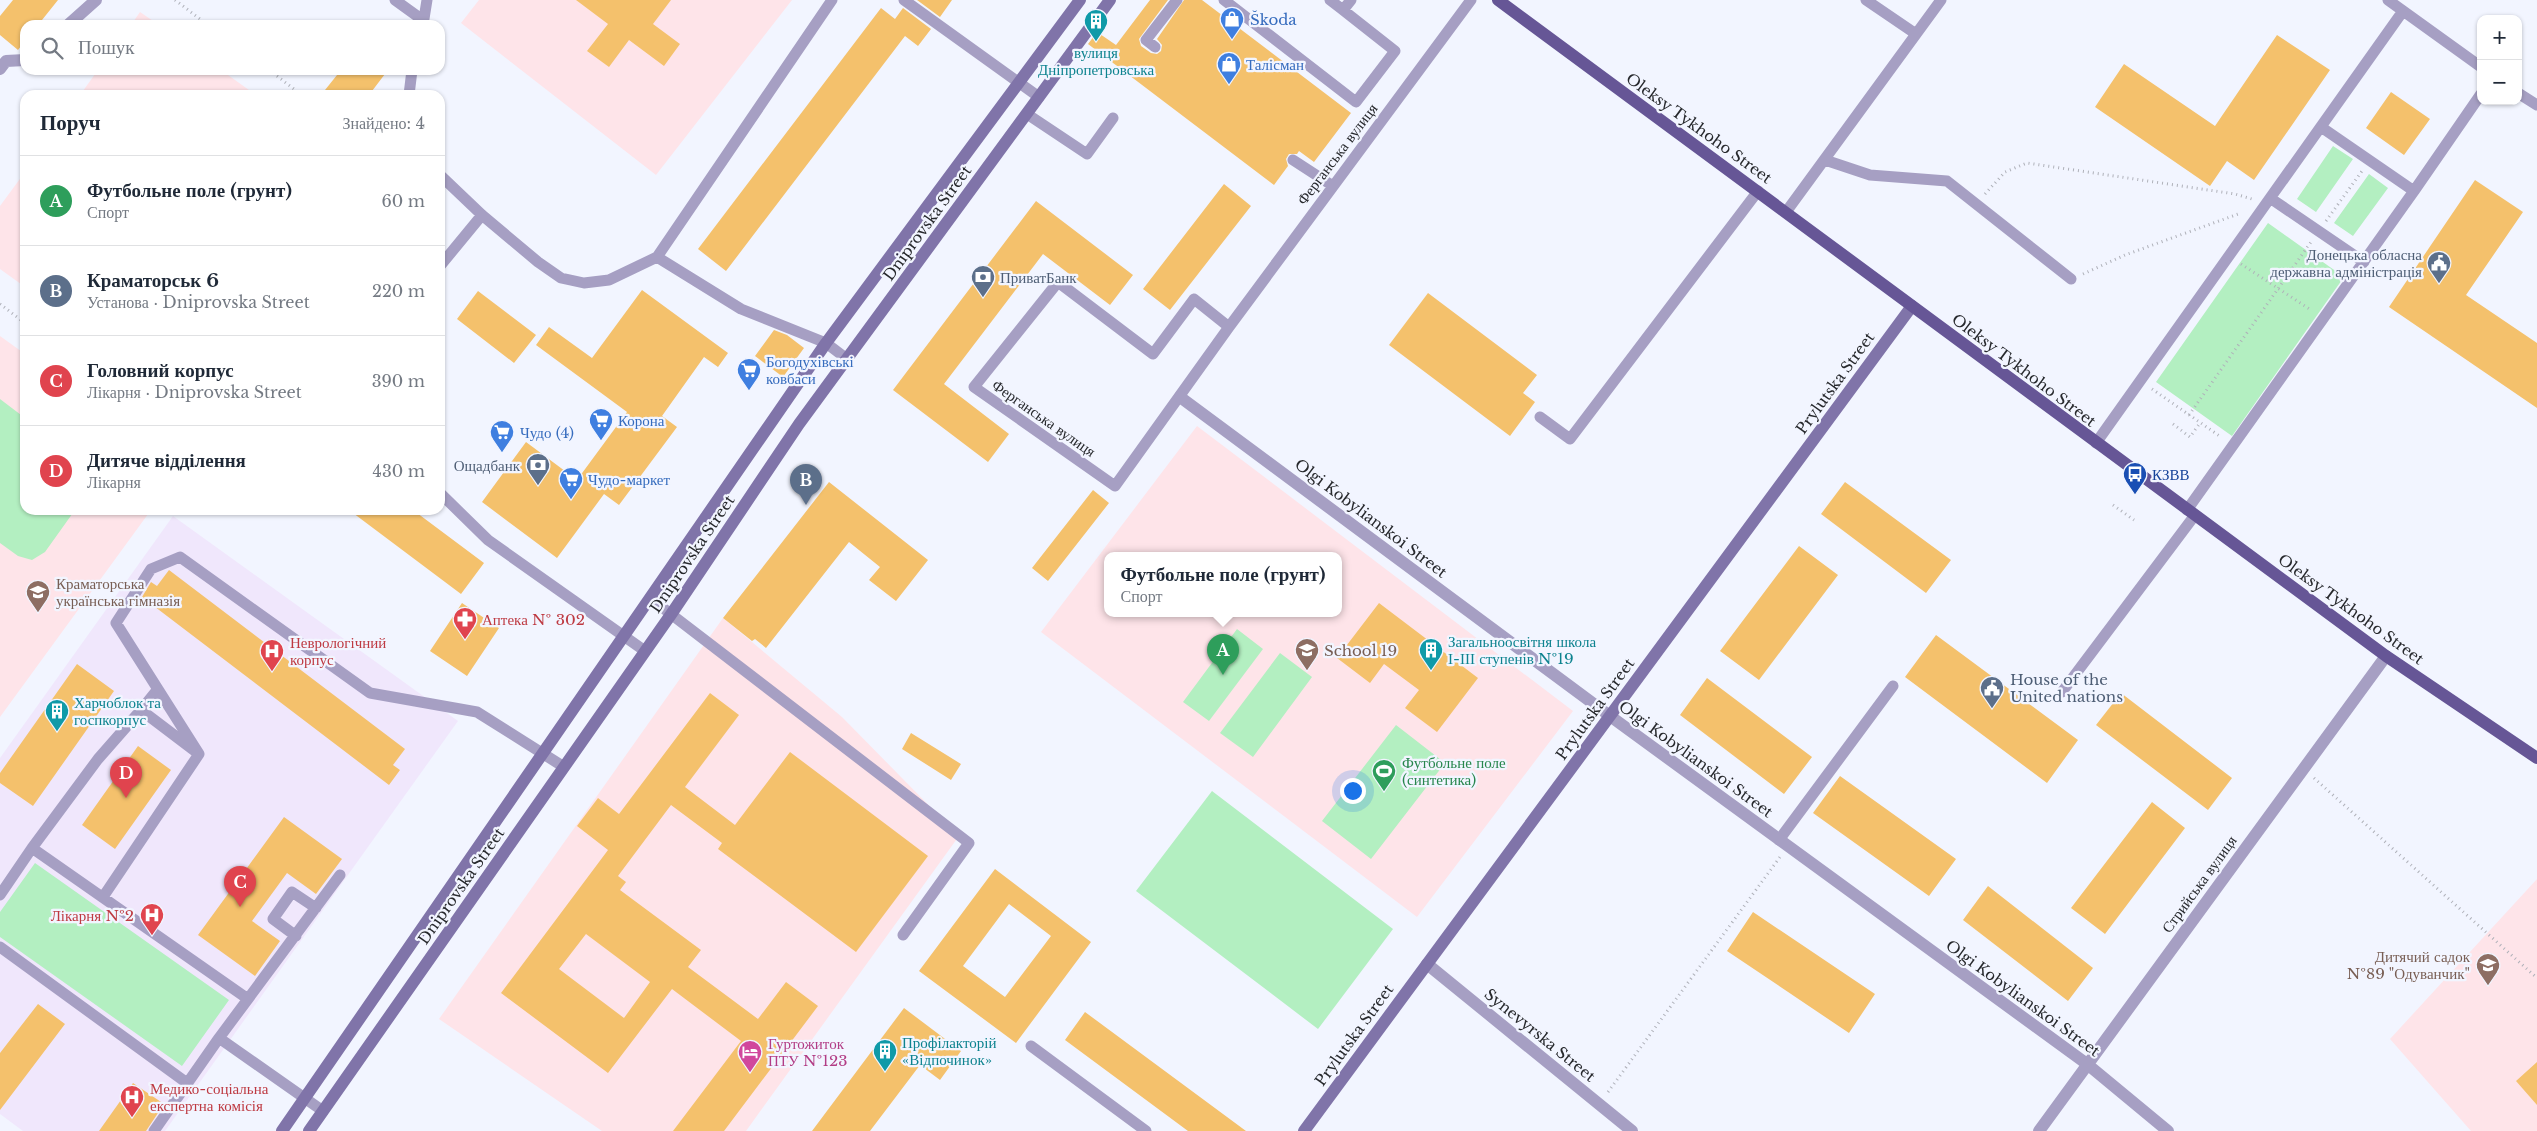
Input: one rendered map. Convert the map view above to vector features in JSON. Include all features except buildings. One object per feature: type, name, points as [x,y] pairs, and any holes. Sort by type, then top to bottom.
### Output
[{"type":"main road","name":"Oleksy Tykhoho Street","points":[[1498,0],[2386,656],[2537,758]]},
{"type":"street","points":[[74,20],[96,0]]},
{"type":"street","name":"Dniprovska Street","points":[[282,1131],[826,343],[1080,0]]},
{"type":"street","name":"Dniprovska Street","points":[[309,1131],[672,613],[799,424],[1110,0]]},
{"type":"street","points":[[2,62],[20,60]]},
{"type":"street","name":"Prylutska Street","points":[[1304,1131],[1912,306]]},
{"type":"street","name":"Olgi Kobylianskoi Street","points":[[1180,396],[1610,716],[2087,1064],[2168,1131]]},
{"type":"street","name":"Стрийська вулиця","points":[[2039,1131],[2386,656]]},
{"type":"street","name":"Synevyrska Street","points":[[1427,964],[1632,1131]]},
{"type":"lane","points":[[395,0],[419,20]]},
{"type":"lane","points":[[424,20],[427,0]]},
{"type":"lane","points":[[445,180],[482,215],[538,262],[561,278],[584,283],[610,280],[657,257],[832,0]]},
{"type":"lane","points":[[904,0],[1039,97]]},
{"type":"lane","points":[[1155,47],[1146,40],[1177,0]]},
{"type":"lane","points":[[1224,0],[1356,102],[1395,51],[1330,0]]},
{"type":"lane","points":[[1343,10],[1351,0]]},
{"type":"lane","name":"Ферганська вулиця","points":[[1229,327],[1194,299],[1153,354],[1058,282],[974,387],[1115,486],[1229,327],[1471,0]]},
{"type":"lane","points":[[1866,0],[1916,34]]},
{"type":"lane","points":[[1786,212],[1826,160],[1941,0]]},
{"type":"lane","points":[[2388,0],[2477,64]]},
{"type":"lane","points":[[2096,443],[2402,11]]},
{"type":"lane","points":[[410,90],[411,75]]},
{"type":"lane","points":[[2522,96],[2537,105]]},
{"type":"lane","points":[[2062,692],[2191,513],[2234,446],[2477,100]]},
{"type":"lane","points":[[1027,114],[1087,154],[1113,118]]},
{"type":"lane","points":[[2321,127],[2414,191]]},
{"type":"lane","points":[[1293,160],[1333,186]]},
{"type":"lane","points":[[1826,160],[1870,175],[1948,181],[2071,280]]},
{"type":"lane","points":[[1540,417],[1570,438],[1758,191]]},
{"type":"lane","points":[[2269,200],[2364,262]]},
{"type":"lane","points":[[445,260],[482,215]]},
{"type":"lane","points":[[657,257],[741,309],[826,343],[847,359]]},
{"type":"lane","points":[[445,498],[488,540],[645,651]]},
{"type":"lane","points":[[199,754],[116,623],[151,568],[180,557],[370,693],[477,712],[564,767]]},
{"type":"lane","points":[[650,598],[672,613],[969,843],[903,936]]},
{"type":"lane","points":[[1784,843],[1893,686]]},
{"type":"lane","points":[[0,895],[32,848],[98,760],[158,689]]},
{"type":"lane","points":[[141,710],[199,754]]},
{"type":"lane","points":[[103,897],[199,754]]},
{"type":"lane","points":[[32,848],[248,999]]},
{"type":"lane","points":[[154,1131],[219,1038],[340,875]]},
{"type":"lane","points":[[296,936],[274,918],[292,892],[316,908]]},
{"type":"lane","points":[[0,947],[188,1083]]},
{"type":"lane","points":[[219,1038],[323,1111]]},
{"type":"lane","points":[[1031,1046],[1146,1131]]},
{"type":"path","points":[[175,0],[201,20]]},
{"type":"path","points":[[276,75],[295,90]]},
{"type":"path","points":[[2189,415],[2370,161]]},
{"type":"path","points":[[1976,204],[2005,172],[2027,163],[2269,200]]},
{"type":"path","points":[[2071,280],[2125,255],[2269,200]]},
{"type":"path","points":[[2229,256],[2324,318]]},
{"type":"path","points":[[0,304],[20,319]]},
{"type":"path","points":[[2141,382],[2234,446]]},
{"type":"path","points":[[2173,424],[2190,437],[2200,422]]},
{"type":"path","points":[[2114,505],[2134,520]]},
{"type":"path","points":[[2303,769],[2537,978]]},
{"type":"path","points":[[1607,1093],[1784,843]]},
{"type":"shaded area","points":[[479,0],[792,0],[656,175],[461,23]]},
{"type":"shaded area","points":[[140,12],[152,20],[134,20]]},
{"type":"shaded area","points":[[94,75],[228,75],[249,90],[84,90]]},
{"type":"shaded area","points":[[20,179],[20,283],[0,269],[0,206]]},
{"type":"shaded area","name":"Краматорська українська гімназія","points":[[0,336],[20,350],[20,515],[147,515],[0,717]]},
{"type":"shaded area","name":"School 19","points":[[1197,426],[1573,711],[1417,917],[1041,632]]},
{"type":"shaded area","name":"Лікарня №2","points":[[173,516],[458,721],[165,1131],[23,1131],[0,1114],[0,758]]},
{"type":"shaded area","points":[[723,618],[842,717],[959,836],[746,1131],[602,1131],[439,1019]]},
{"type":"shaded area","name":"Дитячий садок №89 \"Одуванчик\"","points":[[2537,879],[2537,1131],[2471,1131],[2390,1039]]},
{"type":"green space","points":[[2333,146],[2353,159],[2316,212],[2297,199]]},
{"type":"green space","points":[[2369,174],[2388,188],[2353,236],[2334,223]]},
{"type":"green space","points":[[2268,223],[2344,277],[2232,436],[2156,382]]},
{"type":"green space","points":[[0,399],[20,414],[20,515],[71,515],[45,552],[32,560],[18,556],[0,543]]},
{"type":"green space","points":[[1237,629],[1263,649],[1209,721],[1183,702]]},
{"type":"green space","points":[[1280,653],[1312,677],[1253,757],[1220,733]]},
{"type":"green space","name":"Футбольне поле (синтетика)","points":[[1396,725],[1445,763],[1371,859],[1322,821]]},
{"type":"green space","points":[[1212,791],[1393,929],[1318,1029],[1136,891]]},
{"type":"green space","points":[[35,863],[229,1000],[182,1066],[0,937],[0,912]]},
{"type":"place","name":"Škoda","points":[[1232,40]]},
{"type":"place","name":"вулиця Дніпропетровська","points":[[1096,42]]},
{"type":"place","name":"Талісман","points":[[1229,85]]},
{"type":"place","name":"Донецька обласна державна адміністрація","points":[[2439,284]]},
{"type":"place","name":"ПриватБанк","points":[[983,298]]},
{"type":"place","name":"Богодухівські ковбаси","points":[[749,391]]},
{"type":"place","name":"Корона","points":[[601,441]]},
{"type":"place","name":"Чудо (4)","points":[[502,453]]},
{"type":"place","name":"Ощадбанк","points":[[538,486]]},
{"type":"place","name":"КЗВВ","points":[[2135,495]]},
{"type":"place","name":"Чудо-маркет","points":[[571,500]]},
{"type":"place","name":"Краматорськ 6","points":[[806,505]]},
{"type":"place","name":"Краматорська українська гімназія","points":[[38,613]]},
{"type":"place","name":"Аптека № 302","points":[[465,640]]},
{"type":"place","name":"School 19","points":[[1307,671]]},
{"type":"place","name":"Загальноосвітня школа І-ІІІ ступенів №19","points":[[1431,671]]},
{"type":"place","name":"Неврологічний корпус","points":[[272,672]]},
{"type":"place","name":"Футбольне поле (грунт)","points":[[1223,675]]},
{"type":"place","name":"House of the United nations","points":[[1992,709]]},
{"type":"place","name":"Харчоблок та госпкорпус","points":[[57,732]]},
{"type":"place","name":"Футбольне поле (синтетика)","points":[[1384,792]]},
{"type":"place","name":"Дитяче відділення","points":[[126,798]]},
{"type":"place","name":"Головний корпус","points":[[240,907]]},
{"type":"place","name":"Лікарня №2","points":[[152,936]]},
{"type":"place","name":"Дитячий садок №89 \"Одуванчик\"","points":[[2488,986]]},
{"type":"place","name":"Профілакторій «Відпочинок»","points":[[885,1072]]},
{"type":"place","name":"Гуртожиток ПТУ №123","points":[[750,1073]]},
{"type":"place","name":"Медико-соціальна експертна комісія","points":[[132,1118]]}]
